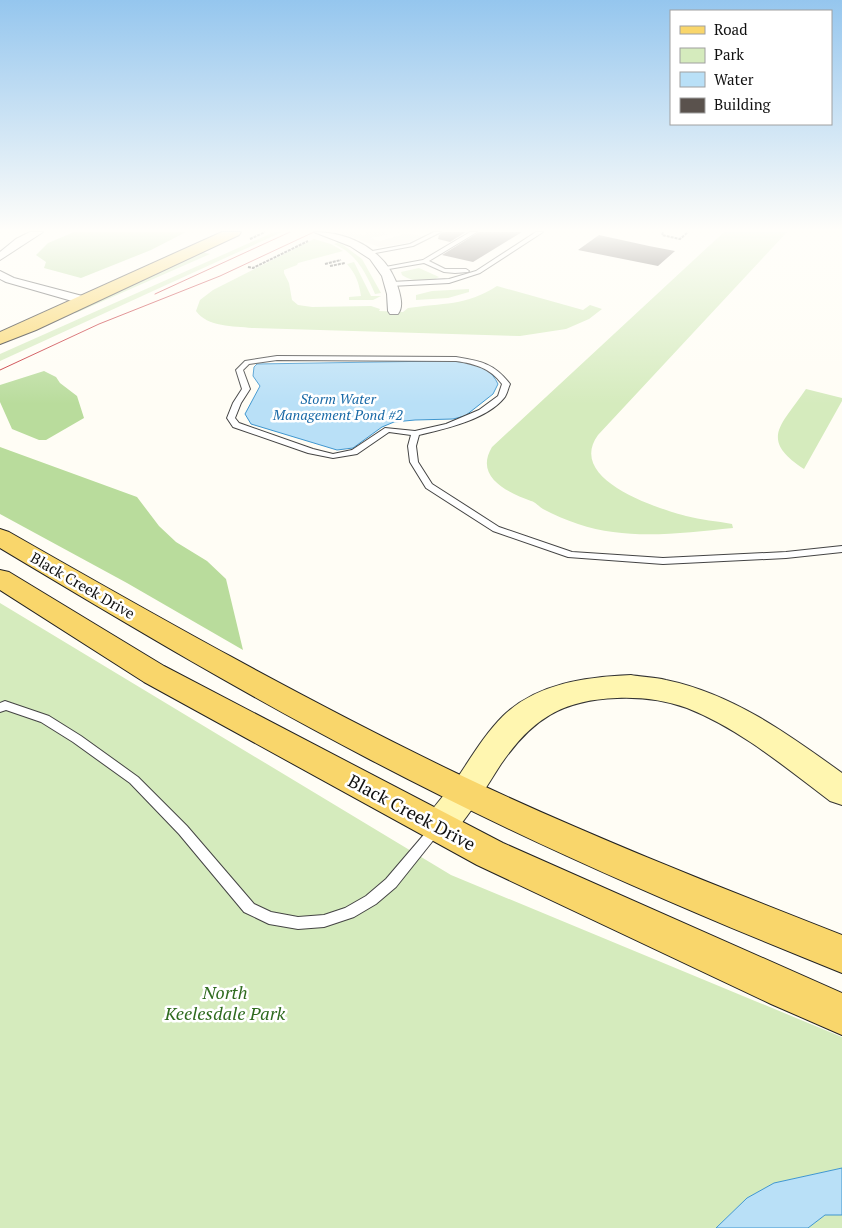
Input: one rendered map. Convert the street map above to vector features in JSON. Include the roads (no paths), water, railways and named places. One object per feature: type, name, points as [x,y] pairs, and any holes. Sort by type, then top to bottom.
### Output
[{"type":"main road","points":[[0,324],[82,289]]},
{"type":"main road","points":[[0,339],[109,289]]},
{"type":"main road","name":"Black Creek Drive","points":[[0,537],[236,672],[466,792],[529,822],[842,954]]},
{"type":"main road","name":"Black Creek Drive","points":[[0,578],[154,674],[490,854],[785,990],[842,1014]]},
{"type":"street","points":[[43,289],[86,301]]},
{"type":"street","points":[[392,289],[396,304],[394,311]]},
{"type":"street","points":[[438,826],[466,792],[507,733],[522,718],[538,707],[565,694],[580,690],[634,686],[671,691],[710,704],[743,721],[842,791]]},
{"type":"lane","points":[[456,358],[480,363],[497,371],[506,384],[501,397],[482,412],[448,426],[415,433],[388,430],[354,452],[333,456],[311,451],[236,425],[231,418],[246,388],[240,370],[247,362],[258,359],[456,358]]},
{"type":"lane","points":[[415,433],[412,446],[414,462],[429,486],[496,529],[571,555],[662,561],[786,555],[842,548]]},
{"type":"lane","points":[[0,708],[5,705],[45,719],[77,739],[134,780],[183,830],[249,908],[269,918],[298,923],[324,922],[349,913],[371,900],[391,883],[438,826]]},
{"type":"water","name":"Storm Water Management Pond #2","points":[[465,362],[480,366],[493,376],[498,384],[493,394],[465,416],[453,419],[394,422],[382,427],[353,448],[337,450],[251,424],[245,414],[260,386],[253,376],[254,367],[257,364]]},
{"type":"water","points":[[842,1168],[842,1215],[825,1215],[808,1228],[716,1228],[747,1198],[774,1183]]},
{"type":"tram line","points":[[155,294],[165,289]]},
{"type":"tram line","points":[[0,370],[99,324],[186,289]]},
{"type":"park label","name":"North Keelesdale Park","points":[[225,1002]]}]
